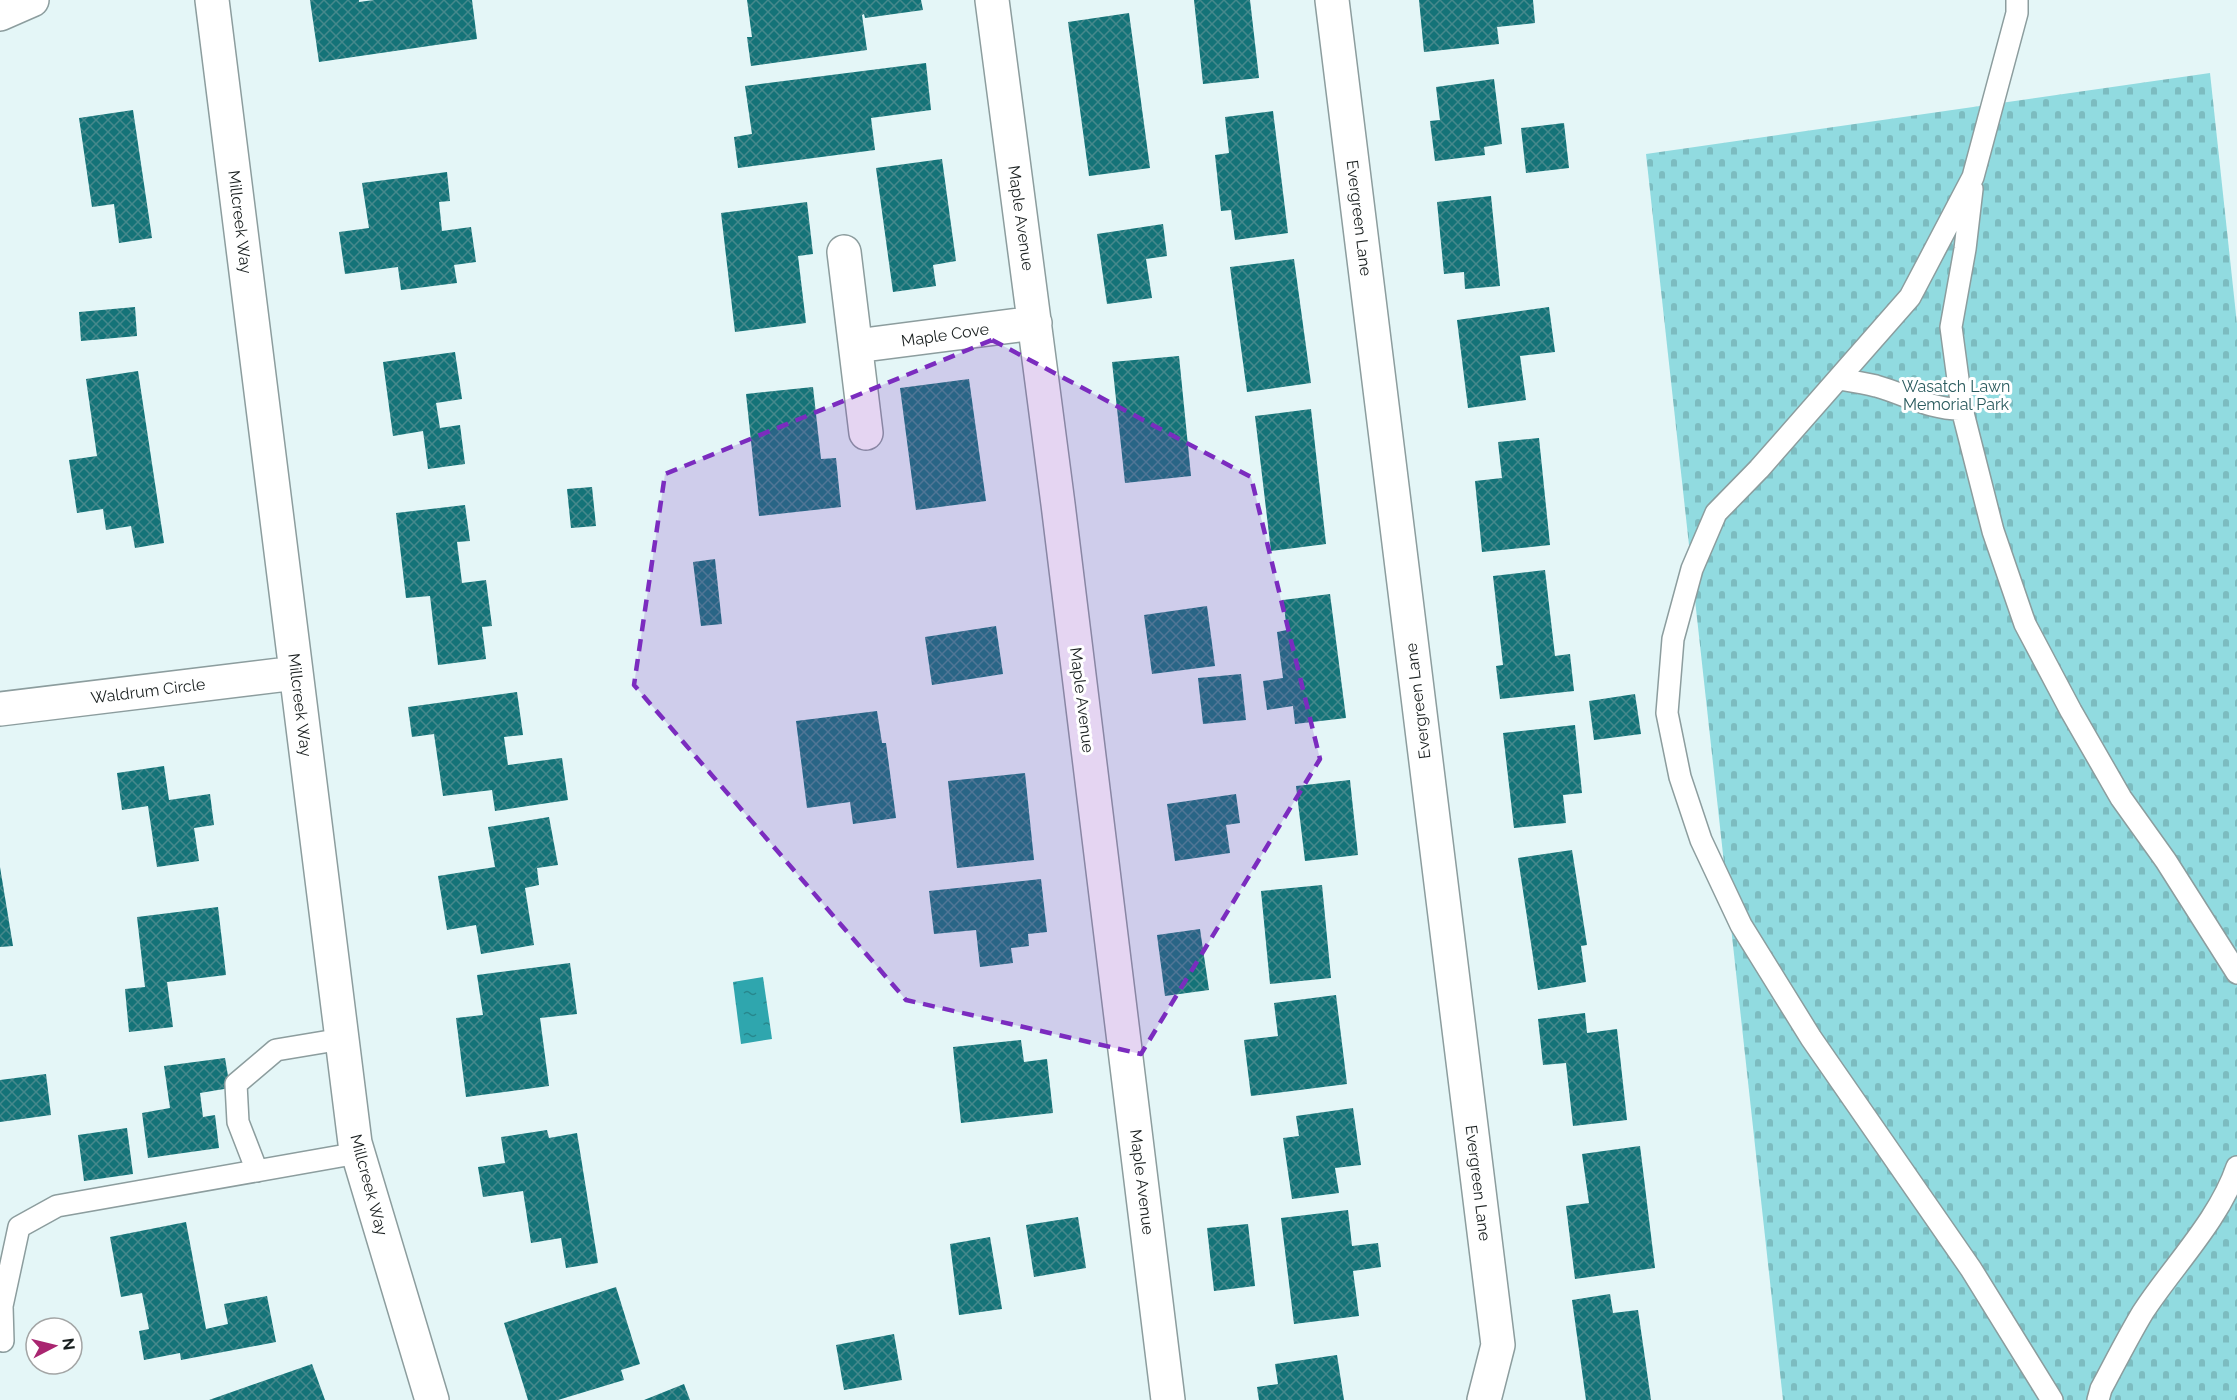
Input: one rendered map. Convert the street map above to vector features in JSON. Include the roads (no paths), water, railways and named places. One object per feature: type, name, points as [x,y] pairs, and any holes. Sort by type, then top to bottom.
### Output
[{"type":"street","points":[[0,14],[32,0]]},
{"type":"street","name":"Millcreek Way","points":[[212,0],[355,1143],[432,1400]]},
{"type":"street","name":"Maple Avenue","points":[[992,0],[1035,322],[1168,1400]]},
{"type":"street","name":"Evergreen Lane","points":[[1332,0],[1498,1345],[1484,1400]]},
{"type":"street","points":[[844,252],[866,433]]},
{"type":"street","name":"Maple Cove","points":[[856,346],[1035,322]]},
{"type":"street","name":"Waldrum Circle","points":[[0,709],[296,673]]},
{"type":"lane","points":[[2017,0],[2018,13],[1973,177],[1965,249],[1951,327],[1962,409],[1993,531],[2025,624],[2121,798],[2166,861],[2237,973]]},
{"type":"lane","points":[[1973,177],[1910,297],[1759,469],[1716,513],[1692,569],[1673,639],[1667,713],[1680,777],[1701,840],[1741,925],[1811,1038],[1971,1269],[2052,1400]]},
{"type":"lane","points":[[1839,379],[1876,386],[1909,399],[1948,409],[1962,409]]},
{"type":"lane","points":[[257,1171],[238,1122],[236,1084],[276,1050],[342,1039]]},
{"type":"lane","points":[[3,1341],[2,1306],[19,1227],[57,1206],[358,1153]]},
{"type":"lane","points":[[2098,1400],[2101,1389],[2143,1312],[2192,1246],[2232,1183],[2237,1167]]},
{"type":"water","points":[[763,977],[772,1039],[741,1044],[733,982]]},
{"type":"park label","name":"Wasatch Lawn Memorial Park","points":[[1956,395]]}]
